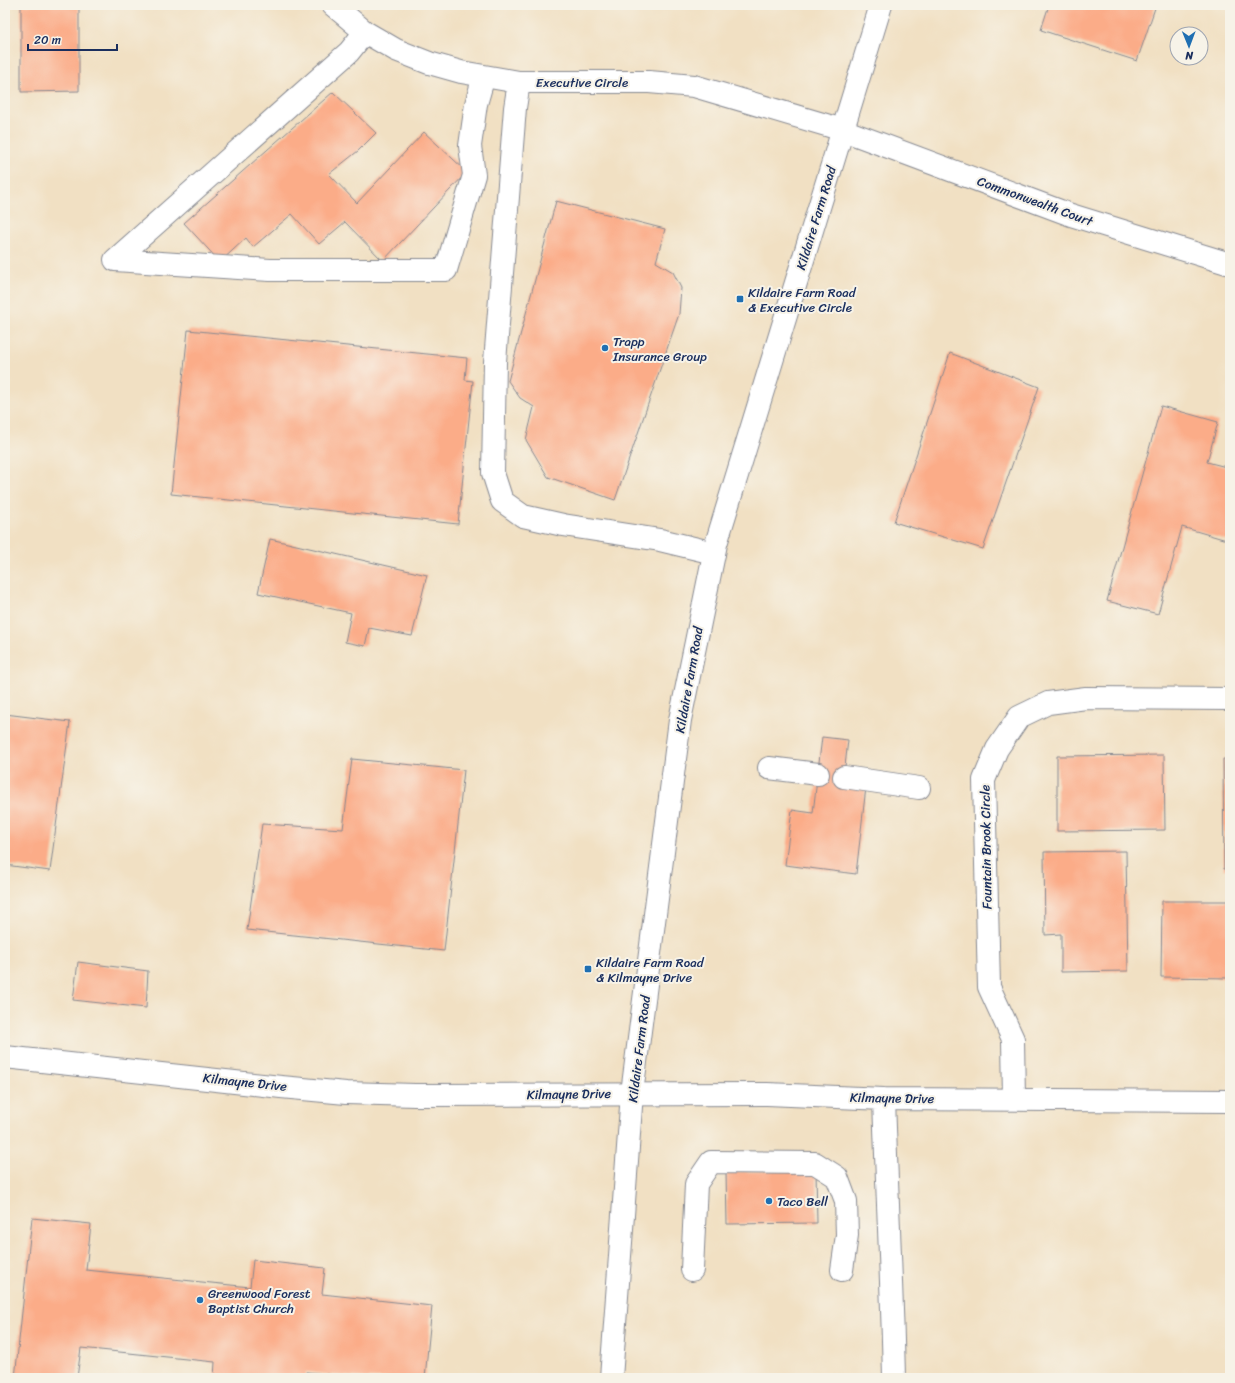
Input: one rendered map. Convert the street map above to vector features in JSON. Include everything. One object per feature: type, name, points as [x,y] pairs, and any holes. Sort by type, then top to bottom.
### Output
[{"type":"street","name":"Executive Circle","points":[[333,5],[365,32],[396,50],[429,63],[461,72],[519,82],[649,82],[694,86],[843,130]]},
{"type":"street","name":"Kildaire Farm Road","points":[[611,1378],[632,1094],[680,720],[714,553],[881,5]]},
{"type":"street","points":[[365,32],[349,52],[115,260],[270,270],[446,270],[474,175],[470,146],[476,104],[484,76]]},
{"type":"street","points":[[519,82],[515,108],[495,362],[493,473],[502,501],[523,516],[563,525],[660,540],[714,553]]},
{"type":"street","name":"Commonwealth Court","points":[[843,130],[1071,216],[1230,264]]},
{"type":"street","name":"Fountain Brook Circle","points":[[1014,1099],[1013,1039],[989,987],[984,780],[996,749],[1019,717],[1048,703],[1086,698],[1230,699]]},
{"type":"street","points":[[769,768],[818,774]]},
{"type":"street","points":[[844,777],[919,788]]},
{"type":"street","name":"Kilmayne Drive","points":[[5,1057],[346,1093],[415,1095],[767,1094],[884,1099],[1230,1101]]},
{"type":"street","points":[[884,1099],[894,1378]]},
{"type":"street","points":[[692,1270],[696,1184],[711,1162],[814,1163],[837,1177],[846,1201],[847,1235],[842,1270]]},
{"type":"building","points":[[21,5],[79,5],[79,91],[21,92]]},
{"type":"building","points":[[1049,5],[1156,5],[1137,61],[1041,30]]},
{"type":"building","points":[[333,92],[376,133],[358,151],[329,174],[357,203],[424,132],[467,172],[383,261],[345,222],[319,244],[292,214],[253,247],[246,238],[220,262],[184,223]]},
{"type":"building","points":[[556,201],[665,229],[656,262],[673,272],[681,288],[679,314],[615,500],[548,477],[526,440],[534,407],[520,398],[508,381]]},
{"type":"building","points":[[188,330],[467,358],[465,380],[473,381],[458,524],[171,494]]},
{"type":"building","points":[[950,353],[1039,387],[983,549],[894,522]]},
{"type":"building","points":[[1161,406],[1218,422],[1207,462],[1230,468],[1230,541],[1182,527],[1158,614],[1107,601]]},
{"type":"building","points":[[270,539],[427,575],[412,636],[369,628],[365,646],[345,642],[351,613],[258,593]]},
{"type":"building","points":[[5,714],[70,722],[50,871],[5,865]]},
{"type":"building","points":[[822,737],[848,740],[843,784],[866,787],[856,874],[785,865],[792,810],[813,813]]},
{"type":"building","points":[[1164,755],[1165,830],[1057,831],[1057,756]]},
{"type":"building","points":[[352,759],[464,770],[444,951],[247,930],[262,824],[343,829]]},
{"type":"building","points":[[1223,759],[1230,759],[1230,869],[1224,869]]},
{"type":"building","points":[[1126,851],[1128,971],[1061,972],[1061,934],[1045,935],[1044,852]]},
{"type":"building","points":[[1162,901],[1230,901],[1230,978],[1161,977]]},
{"type":"building","points":[[78,962],[148,971],[146,1008],[73,1000]]},
{"type":"building","points":[[816,1170],[817,1223],[727,1224],[726,1172]]},
{"type":"building","name":"Greenwood Forest Baptist Church","points":[[32,1218],[91,1224],[86,1270],[250,1287],[253,1260],[325,1268],[322,1294],[432,1306],[425,1378],[364,1378],[306,1372],[305,1378],[214,1378],[215,1362],[81,1348],[77,1378],[15,1378]]},
{"type":"place","name":"Kildaire Farm Road & Executive Circle","points":[[740,299]]},
{"type":"place","name":"Trapp Insurance Group","points":[[605,348]]},
{"type":"place","name":"Kildaire Farm Road & Kilmayne Drive","points":[[588,969]]},
{"type":"place","name":"Taco Bell","points":[[769,1201]]},
{"type":"place","name":"Greenwood Forest Baptist Church","points":[[200,1300]]}]
